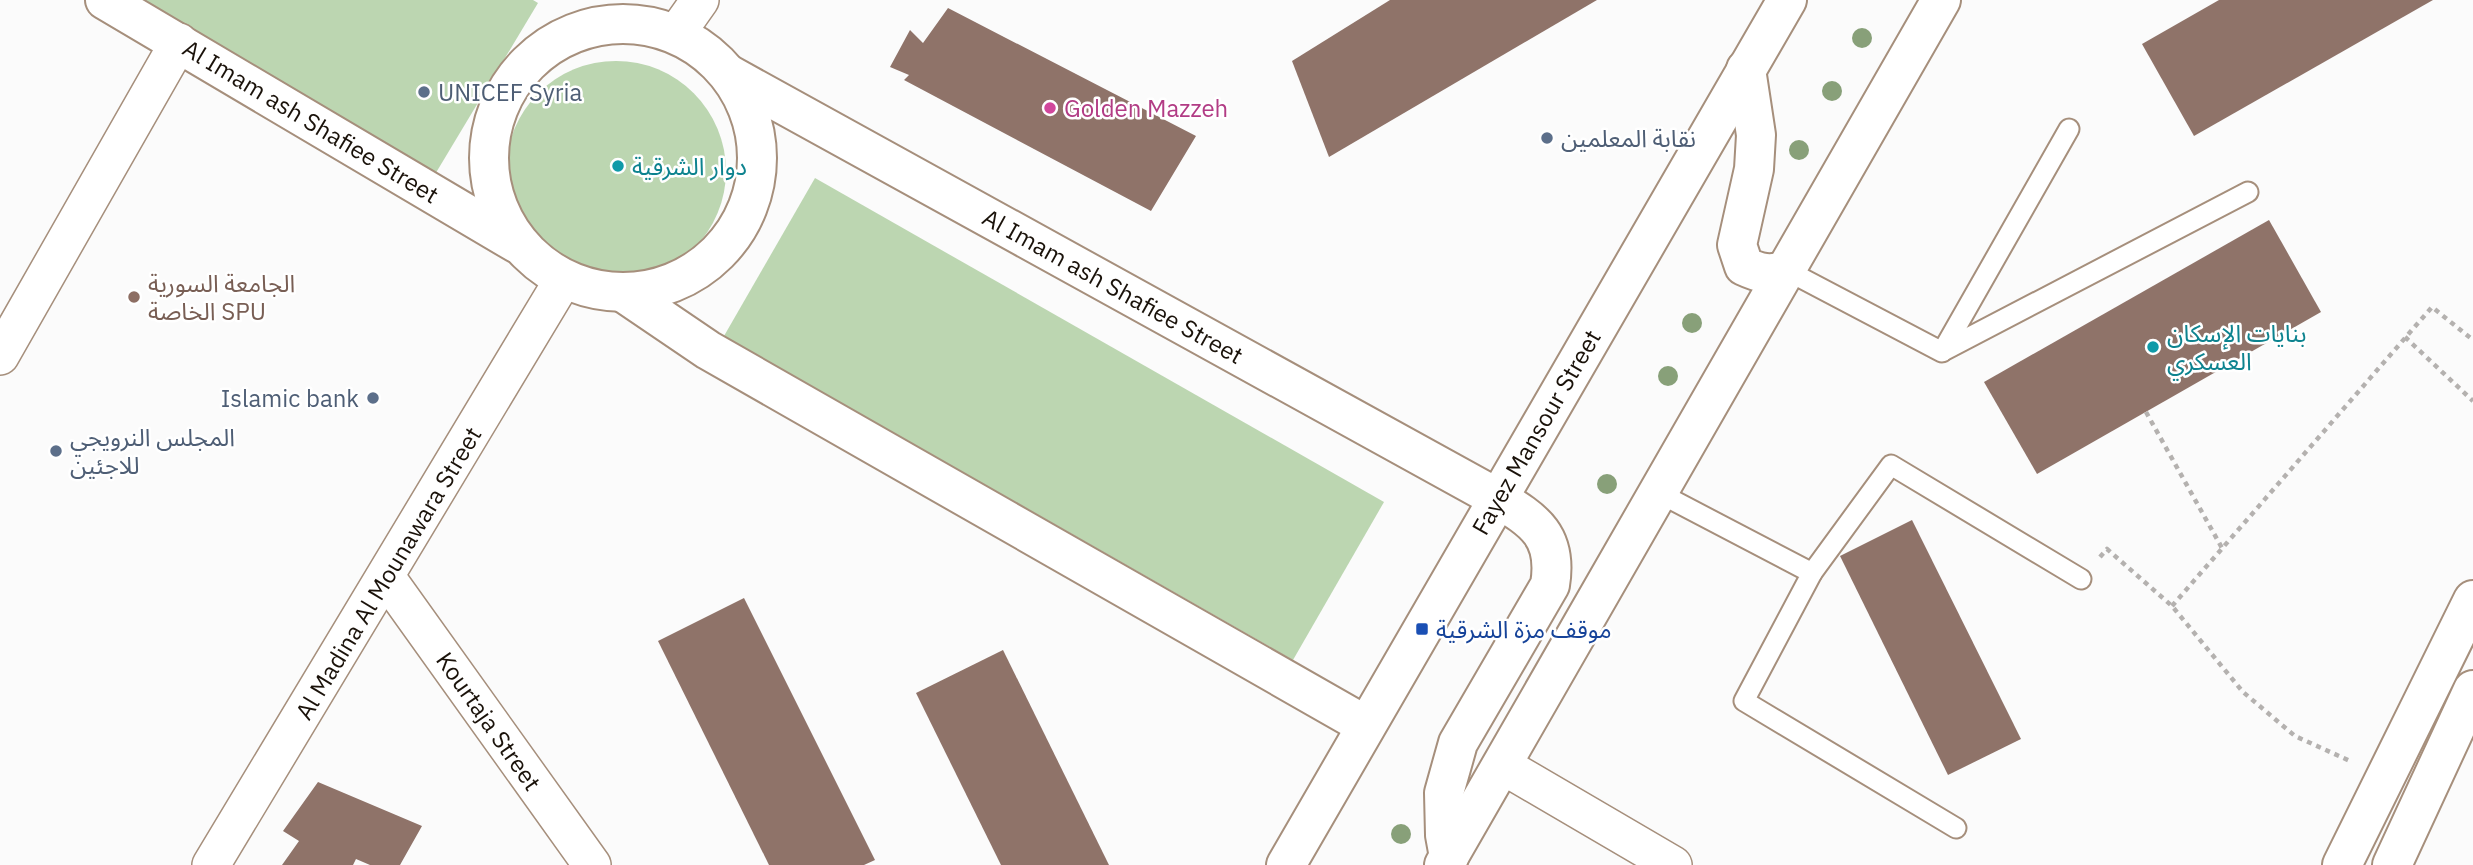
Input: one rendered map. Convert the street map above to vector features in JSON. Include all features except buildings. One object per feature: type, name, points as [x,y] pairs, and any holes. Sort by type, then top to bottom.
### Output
[{"type":"main road","name":"Al Imam ash Shafiee Street","points":[[105,0],[517,243]]},
{"type":"main road","name":"Fayez Mansour Street","points":[[1286,865],[1365,724],[1787,0]]},
{"type":"main road","points":[[1447,861],[1941,0]]},
{"type":"main road","points":[[611,12],[677,34],[705,51],[728,74],[752,118],[758,167],[745,216],[716,256],[674,284],[624,293],[593,290],[563,279],[538,264],[517,243],[495,205],[487,163],[493,120],[512,81],[542,50],[611,12]]},
{"type":"main road","points":[[1746,69],[1753,102],[1756,146],[1751,191],[1737,247],[1744,266],[1755,271],[1776,274],[1786,270]]},
{"type":"main road","name":"Al Imam ash Shafiee Street","points":[[728,74],[1497,498],[1527,517],[1541,530],[1550,547],[1553,566],[1550,585],[1458,743],[1444,793],[1447,861]]},
{"type":"main road","points":[[624,293],[709,350],[1365,724]]},
{"type":"main road","points":[[2342,865],[2473,600]]},
{"type":"main road","points":[[2392,865],[2473,690]]},
{"type":"street","points":[[677,34],[700,0]]},
{"type":"street","points":[[0,356],[179,42]]},
{"type":"street","name":"Al Madina Al Mounawara Street","points":[[211,865],[563,279]]},
{"type":"street","name":"Kourtaja Street","points":[[386,577],[592,865]]},
{"type":"street","points":[[1502,765],[1673,865]]},
{"type":"lane","points":[[1942,352],[2069,129]]},
{"type":"lane","points":[[1942,352],[2248,192]]},
{"type":"lane","points":[[1786,270],[1942,352]]},
{"type":"lane","points":[[1956,828],[1744,701],[1812,573],[1891,465],[2081,579]]},
{"type":"lane","points":[[1659,493],[1812,573]]},
{"type":"path","points":[[2172,606],[2432,307],[2473,340]]},
{"type":"path","points":[[2405,337],[2473,401]]},
{"type":"path","points":[[2146,412],[2222,548]]},
{"type":"path","points":[[2107,549],[2172,606],[2243,692],[2295,736],[2386,777]]},
{"type":"green space","points":[[115,0],[533,0],[538,3],[428,186]]},
{"type":"green space","points":[[616,61],[637,63],[668,74],[694,93],[713,119],[724,150],[724,192],[713,223],[694,249],[668,268],[637,279],[616,281],[595,279],[564,268],[538,249],[519,223],[508,192],[506,171],[508,150],[519,119],[538,93],[564,74],[595,63]]},
{"type":"green space","points":[[815,178],[1384,502],[1293,660],[724,336]]},
{"type":"place","name":"UNICEF Syria","points":[[424,92]]},
{"type":"place","name":"Golden Mazzeh","points":[[1050,108]]},
{"type":"place","name":"نقابة المعلمين","points":[[1547,138]]},
{"type":"place","name":"دوار الشرقية","points":[[618,166]]},
{"type":"place","name":"الجامعة السورية الخاصة SPU","points":[[134,297]]},
{"type":"place","name":"بنايات الإسكان العسكري","points":[[2153,347]]},
{"type":"place","name":"Islamic bank","points":[[373,398]]},
{"type":"place","name":"المجلس النرويجي للاجئين","points":[[56,451]]},
{"type":"place","name":"موقف مزة الشرقية","points":[[1422,629]]}]
